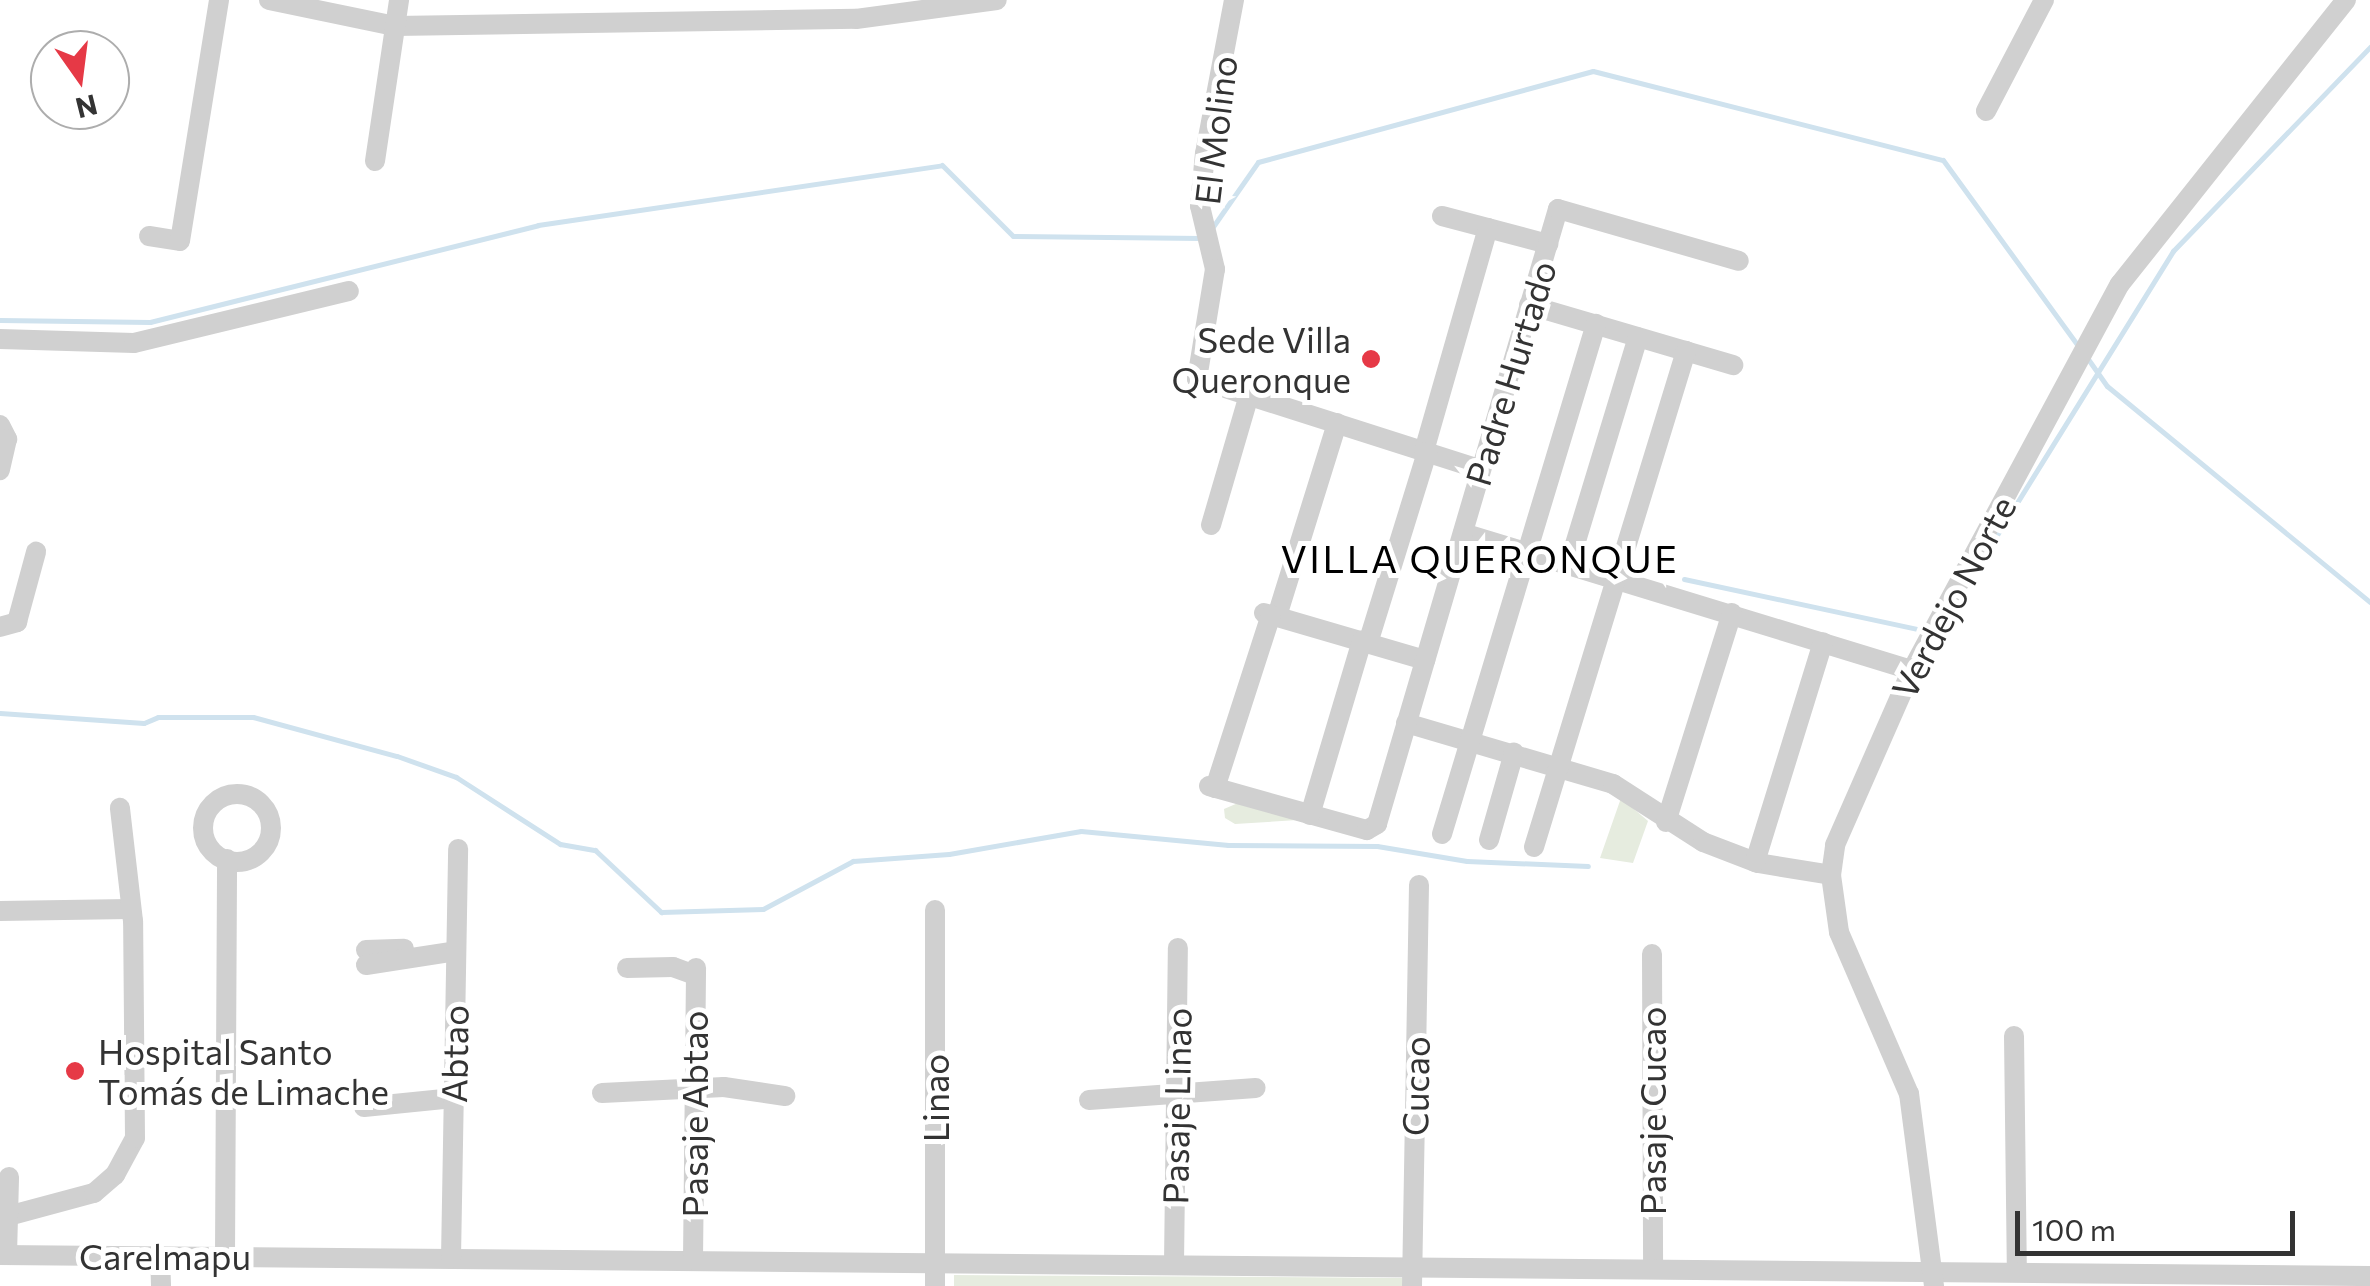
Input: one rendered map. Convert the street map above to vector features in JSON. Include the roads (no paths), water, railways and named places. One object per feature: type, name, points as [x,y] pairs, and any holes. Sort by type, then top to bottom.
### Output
[{"type":"street","points":[[149,236],[180,241],[220,0]]},
{"type":"street","points":[[269,0],[394,26],[869,9],[997,0]]},
{"type":"street","points":[[375,162],[399,0]]},
{"type":"street","name":"El Molino","points":[[1234,0],[1205,152],[1207,235],[1215,268],[1197,379],[1249,395]]},
{"type":"street","points":[[1986,111],[2044,0]]},
{"type":"street","name":"Verdejo Norte","points":[[1933,1278],[1909,1094],[1845,948],[1831,875],[1836,845],[1912,670],[2120,284],[2346,0]]},
{"type":"street","name":"Padre Hurtado","points":[[1310,815],[1368,830],[1377,824],[1558,209],[1738,260]]},
{"type":"street","points":[[1442,216],[1548,244]]},
{"type":"street","points":[[1337,424],[1268,614],[1212,787],[1310,815],[1425,452],[1488,228]]},
{"type":"street","points":[[0,339],[134,343],[349,291]]},
{"type":"street","points":[[1530,305],[1733,365]]},
{"type":"street","points":[[1442,834],[1523,550],[1596,324]]},
{"type":"street","points":[[1569,564],[1638,337]]},
{"type":"street","points":[[1534,847],[1686,351]]},
{"type":"street","points":[[1212,525],[1249,395],[1480,469]]},
{"type":"street","points":[[0,424],[7,439],[0,470]]},
{"type":"street","points":[[1462,532],[1912,670]]},
{"type":"street","points":[[0,627],[17,622],[36,552]]},
{"type":"street","points":[[1666,822],[1732,613]]},
{"type":"street","points":[[1268,614],[1424,660]]},
{"type":"street","points":[[1755,862],[1823,642]]},
{"type":"street","points":[[1406,723],[1614,784],[1666,822],[1755,862],[1831,875]]},
{"type":"street","points":[[1489,840],[1514,753]]},
{"type":"street","points":[[8,1216],[94,1193],[130,1152],[137,1125],[129,910],[120,808]]},
{"type":"street","name":"Abtao","points":[[451,1258],[458,849]]},
{"type":"street","points":[[225,1256],[228,860]]},
{"type":"street","name":"Cucao","points":[[1412,1276],[1419,885]]},
{"type":"street","points":[[0,911],[129,910]]},
{"type":"street","name":"Linao","points":[[934,1286],[935,910]]},
{"type":"street","name":"Pasaje Linao","points":[[1174,1264],[1178,948]]},
{"type":"street","points":[[366,958],[456,951]]},
{"type":"street","name":"Pasaje Cucao","points":[[1652,954],[1652,1268]]},
{"type":"street","name":"Pasaje Abtao","points":[[627,968],[673,967],[696,972],[693,1260]]},
{"type":"street","points":[[2014,1036],[2017,1271]]},
{"type":"street","points":[[602,1087],[786,1088]]},
{"type":"street","points":[[1089,1093],[1256,1094]]},
{"type":"street","points":[[363,1100],[454,1098]]},
{"type":"street","points":[[3,1255],[9,1176]]},
{"type":"street","name":"Carelmapu","points":[[3,1255],[1174,1264],[1412,1276],[1579,1277],[1652,1268],[1791,1278],[1933,1278],[2017,1271],[2067,1279],[2310,1280],[2370,1276]]},
{"type":"street","points":[[160,1256],[161,1286]]},
{"type":"waterway","points":[[1992,543],[2173,251],[2370,47]]},
{"type":"waterway","points":[[1212,228],[1258,162],[1593,71],[1943,160],[2078,346]]},
{"type":"waterway","points":[[0,320],[150,322],[538,225],[942,165],[1013,236],[1201,238]]},
{"type":"waterway","points":[[2088,359],[2107,386],[2370,602]]},
{"type":"waterway","points":[[1684,579],[1917,629]]},
{"type":"waterway","points":[[0,713],[144,723],[158,717],[253,717],[397,756],[456,777],[560,844],[595,850],[661,912],[763,909],[853,861],[949,854],[1081,831],[1228,845],[1377,846],[1467,861],[1588,866]]},
{"type":"place","name":"Sede Villa Queronque","points":[[1371,359]]},
{"type":"place","name":"Hospital Santo Tomás de Limache","points":[[75,1071]]},
{"type":"district","name":"VILLA QUERONQUE","points":[[1480,558]]}]
